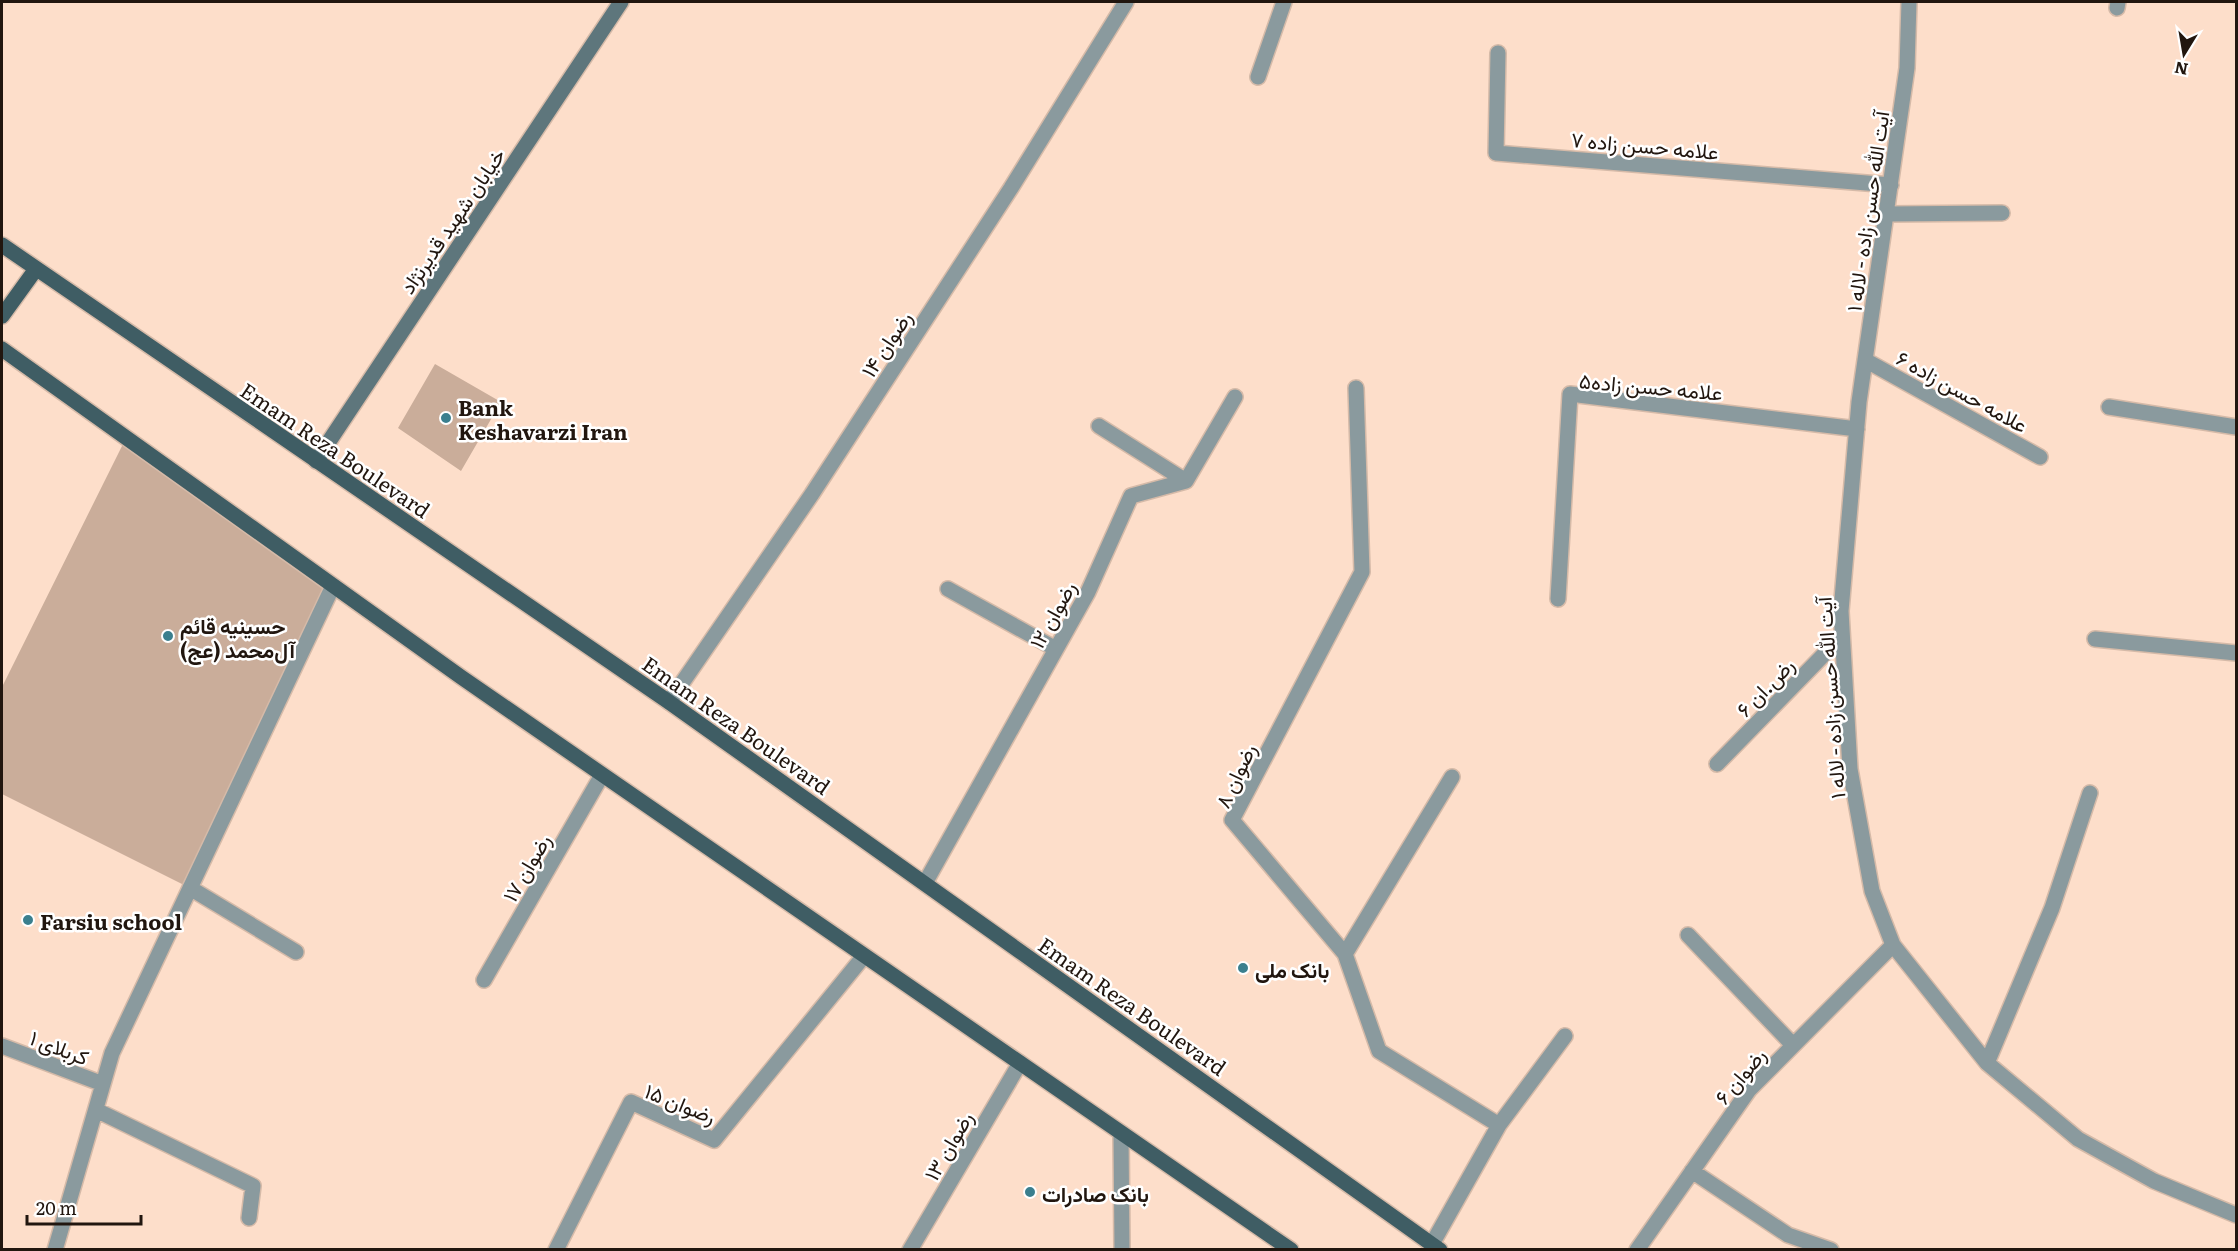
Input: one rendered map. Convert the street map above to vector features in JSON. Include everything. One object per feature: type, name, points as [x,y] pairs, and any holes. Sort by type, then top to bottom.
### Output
[{"type":"main road","name":"Emam Reza Boulevard","points":[[2,245],[669,702],[1436,1247]]},
{"type":"main road","points":[[2,316],[36,269]]},
{"type":"main road","points":[[2,349],[602,775],[1292,1250]]},
{"type":"street","name":"خيابان شهيد قديرنژاد","points":[[316,461],[621,2]]},
{"type":"street","name":"رضوان ۱۴","points":[[669,702],[812,494],[1011,188],[1126,2]]},
{"type":"street","points":[[1258,77],[1284,2]]},
{"type":"street","name":"آیت الله حسن زاده - لاله ۱","points":[[1909,2],[1907,68],[1865,360],[1840,611],[1850,769],[1872,891],[1893,945],[1987,1063],[2078,1139],[2154,1181],[2236,1215]]},
{"type":"street","name":"علامه حسن زاده ۷","points":[[1498,53],[1496,153],[1891,185]]},
{"type":"street","points":[[1887,214],[2002,213]]},
{"type":"street","name":"علامه حسن زاده ۶","points":[[1865,360],[2040,457]]},
{"type":"street","name":"رضوان ۸","points":[[1356,388],[1362,572],[1232,820],[1344,954],[1379,1052],[1499,1125]]},
{"type":"street","name":"علامه حسن زاده۵","points":[[1558,599],[1570,394],[1857,429]]},
{"type":"street","points":[[1099,426],[1186,481],[1235,397]]},
{"type":"street","points":[[2109,407],[2236,427]]},
{"type":"street","name":"رضوان ۱۲","points":[[925,883],[1088,592],[1131,496],[1186,481]]},
{"type":"street","points":[[56,1250],[112,1053],[333,586]]},
{"type":"street","points":[[948,589],[1056,649]]},
{"type":"street","name":"رض.ان ۶","points":[[1717,764],[1842,636]]},
{"type":"street","points":[[2095,639],[2236,653]]},
{"type":"street","name":"رضوان ۱۷","points":[[484,980],[602,775]]},
{"type":"street","points":[[1344,954],[1452,777]]},
{"type":"street","points":[[1987,1063],[2052,908],[2090,793]]},
{"type":"street","points":[[190,888],[296,952]]},
{"type":"street","points":[[1688,935],[1793,1045]]},
{"type":"street","name":"رضوان ۶","points":[[1637,1250],[1749,1090],[1893,945]]},
{"type":"street","name":"رضوان ۱۵","points":[[556,1250],[632,1102],[714,1140],[864,956]]},
{"type":"street","points":[[1436,1247],[1499,1125],[1565,1036]]},
{"type":"street","name":"کربلای ۱","points":[[2,1046],[103,1084]]},
{"type":"street","name":"رضوان ۱۳","points":[[910,1250],[1020,1063]]},
{"type":"street","points":[[96,1110],[253,1186],[249,1218]]},
{"type":"street","points":[[1121,1133],[1122,1250]]},
{"type":"street","points":[[1692,1171],[1788,1235],[1831,1250]]},
{"type":"building","points":[[435,364],[501,402],[461,471],[398,428]]},
{"type":"building","name":"حسینیه قائم آل‌محمد (عج)","points":[[126,438],[333,586],[190,888],[2,794],[2,687]]},
{"type":"place","name":"Bank Keshavarzi Iran","points":[[446,418]]},
{"type":"place","name":"حسینیه قائم آل‌محمد (عج)","points":[[168,636]]},
{"type":"place","name":"Farsiu school","points":[[28,920]]},
{"type":"place","name":"بانک‌ ملی","points":[[1243,968]]},
{"type":"place","name":"بانک صادرات","points":[[1030,1192]]}]
